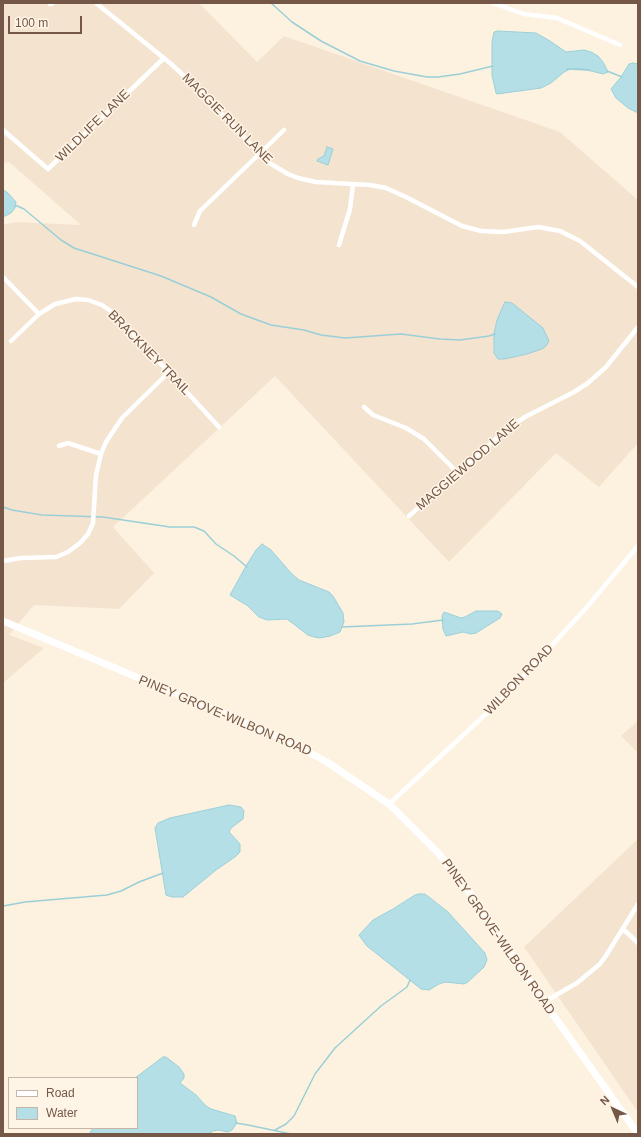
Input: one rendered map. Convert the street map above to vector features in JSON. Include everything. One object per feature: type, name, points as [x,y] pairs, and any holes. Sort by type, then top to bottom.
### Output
[{"type":"street","name":"MAGGIE RUN LANE","points":[[96,3],[164,58],[194,85],[260,153],[279,168],[298,178],[316,182],[370,185],[394,191],[462,226],[481,231],[503,232],[538,227],[560,231],[580,241],[638,287]]},
{"type":"street","points":[[493,3],[524,14],[557,18],[581,30],[620,45]]},
{"type":"street","name":"WILDLIFE LANE","points":[[3,130],[48,169],[164,58]]},
{"type":"street","points":[[194,225],[200,211],[284,130]]},
{"type":"street","points":[[339,245],[350,209],[353,184]]},
{"type":"street","points":[[3,277],[39,314]]},
{"type":"street","name":"BRACKNEY TRAIL","points":[[11,341],[39,314],[55,304],[76,299],[88,300],[102,305],[115,314],[219,427]]},
{"type":"street","name":"MAGGIEWOOD LANE","points":[[409,516],[516,422],[536,410],[588,384],[606,367],[638,327]]},
{"type":"street","points":[[3,561],[20,558],[56,557],[68,552],[80,543],[88,534],[93,523],[96,480],[101,454],[112,432],[122,418],[169,372]]},
{"type":"street","points":[[364,407],[373,415],[406,428],[424,439],[458,473]]},
{"type":"street","points":[[59,446],[68,443],[101,454]]},
{"type":"street","name":"WILBON ROAD","points":[[389,804],[487,713],[519,681],[587,607],[638,546]]},
{"type":"street","name":"PINEY GROVE-WILBON ROAD","points":[[3,622],[282,738],[327,762],[389,804],[414,827],[444,859],[465,886],[544,1002],[638,1134]]},
{"type":"street","points":[[544,1002],[577,983],[600,964],[638,904]]},
{"type":"street","points":[[623,929],[638,942]]},
{"type":"shaded area","points":[[3,3],[199,3],[257,62],[284,36],[560,132],[638,200],[638,443],[599,487],[556,453],[449,562],[275,376],[113,527],[154,573],[119,609],[34,605],[9,635],[44,648],[3,683],[3,225],[16,222],[81,225],[9,162],[3,163]]},
{"type":"shaded area","points":[[638,721],[638,753],[621,736]]},
{"type":"shaded area","points":[[638,839],[638,1112],[524,947]]},
{"type":"water","points":[[494,32],[536,33],[566,52],[584,50],[591,52],[598,56],[608,72],[603,74],[583,69],[570,69],[551,83],[541,88],[497,94],[492,75],[492,42]]},
{"type":"water","points":[[629,64],[638,64],[638,113],[628,108],[616,98],[611,89]]},
{"type":"water","points":[[327,147],[333,149],[328,165],[317,161],[324,156]]},
{"type":"water","points":[[3,190],[7,192],[16,202],[15,208],[11,213],[3,217]]},
{"type":"water","points":[[505,302],[512,303],[543,328],[549,341],[546,346],[542,349],[527,354],[498,359],[494,353],[494,334],[497,320]]},
{"type":"water","points":[[262,544],[271,550],[299,580],[329,592],[333,596],[343,613],[344,622],[340,632],[320,638],[308,635],[287,619],[267,620],[259,617],[248,606],[230,595],[256,550]]},
{"type":"water","points":[[476,611],[498,611],[502,614],[500,618],[476,633],[471,634],[463,632],[446,636],[443,629],[442,616],[444,612],[461,618]]},
{"type":"water","points":[[229,805],[241,807],[244,811],[243,819],[231,828],[229,832],[240,844],[240,852],[183,897],[172,897],[166,895],[155,828],[158,823],[170,818]]},
{"type":"water","points":[[419,894],[425,894],[448,912],[485,953],[487,960],[484,967],[468,982],[464,984],[445,982],[429,990],[421,989],[367,946],[359,935],[373,920]]},
{"type":"water","points":[[163,1057],[166,1057],[179,1067],[184,1074],[184,1078],[180,1083],[211,1109],[235,1116],[237,1123],[232,1130],[228,1132],[218,1130],[208,1134],[89,1134],[92,1129],[138,1129],[138,1077],[136,1077]]},
{"type":"waterway","points":[[271,3],[292,22],[321,41],[360,61],[394,71],[427,77],[438,77],[460,74],[493,66]]},
{"type":"waterway","points":[[567,69],[589,70]]},
{"type":"waterway","points":[[607,71],[622,77]]},
{"type":"waterway","points":[[15,205],[24,209],[61,240],[74,248],[161,276],[211,297],[241,314],[271,325],[345,338],[401,334],[460,340],[495,334]]},
{"type":"waterway","points":[[3,507],[42,515],[103,517],[170,527],[194,527],[204,531],[216,544],[247,567]]},
{"type":"waterway","points":[[342,627],[412,624],[443,620]]},
{"type":"waterway","points":[[3,906],[25,902],[107,895],[121,891],[163,873]]},
{"type":"waterway","points":[[275,1130],[286,1124],[294,1116],[315,1074],[335,1048],[381,1006],[407,987],[410,980]]},
{"type":"waterway","points":[[236,1123],[291,1134]]}]
